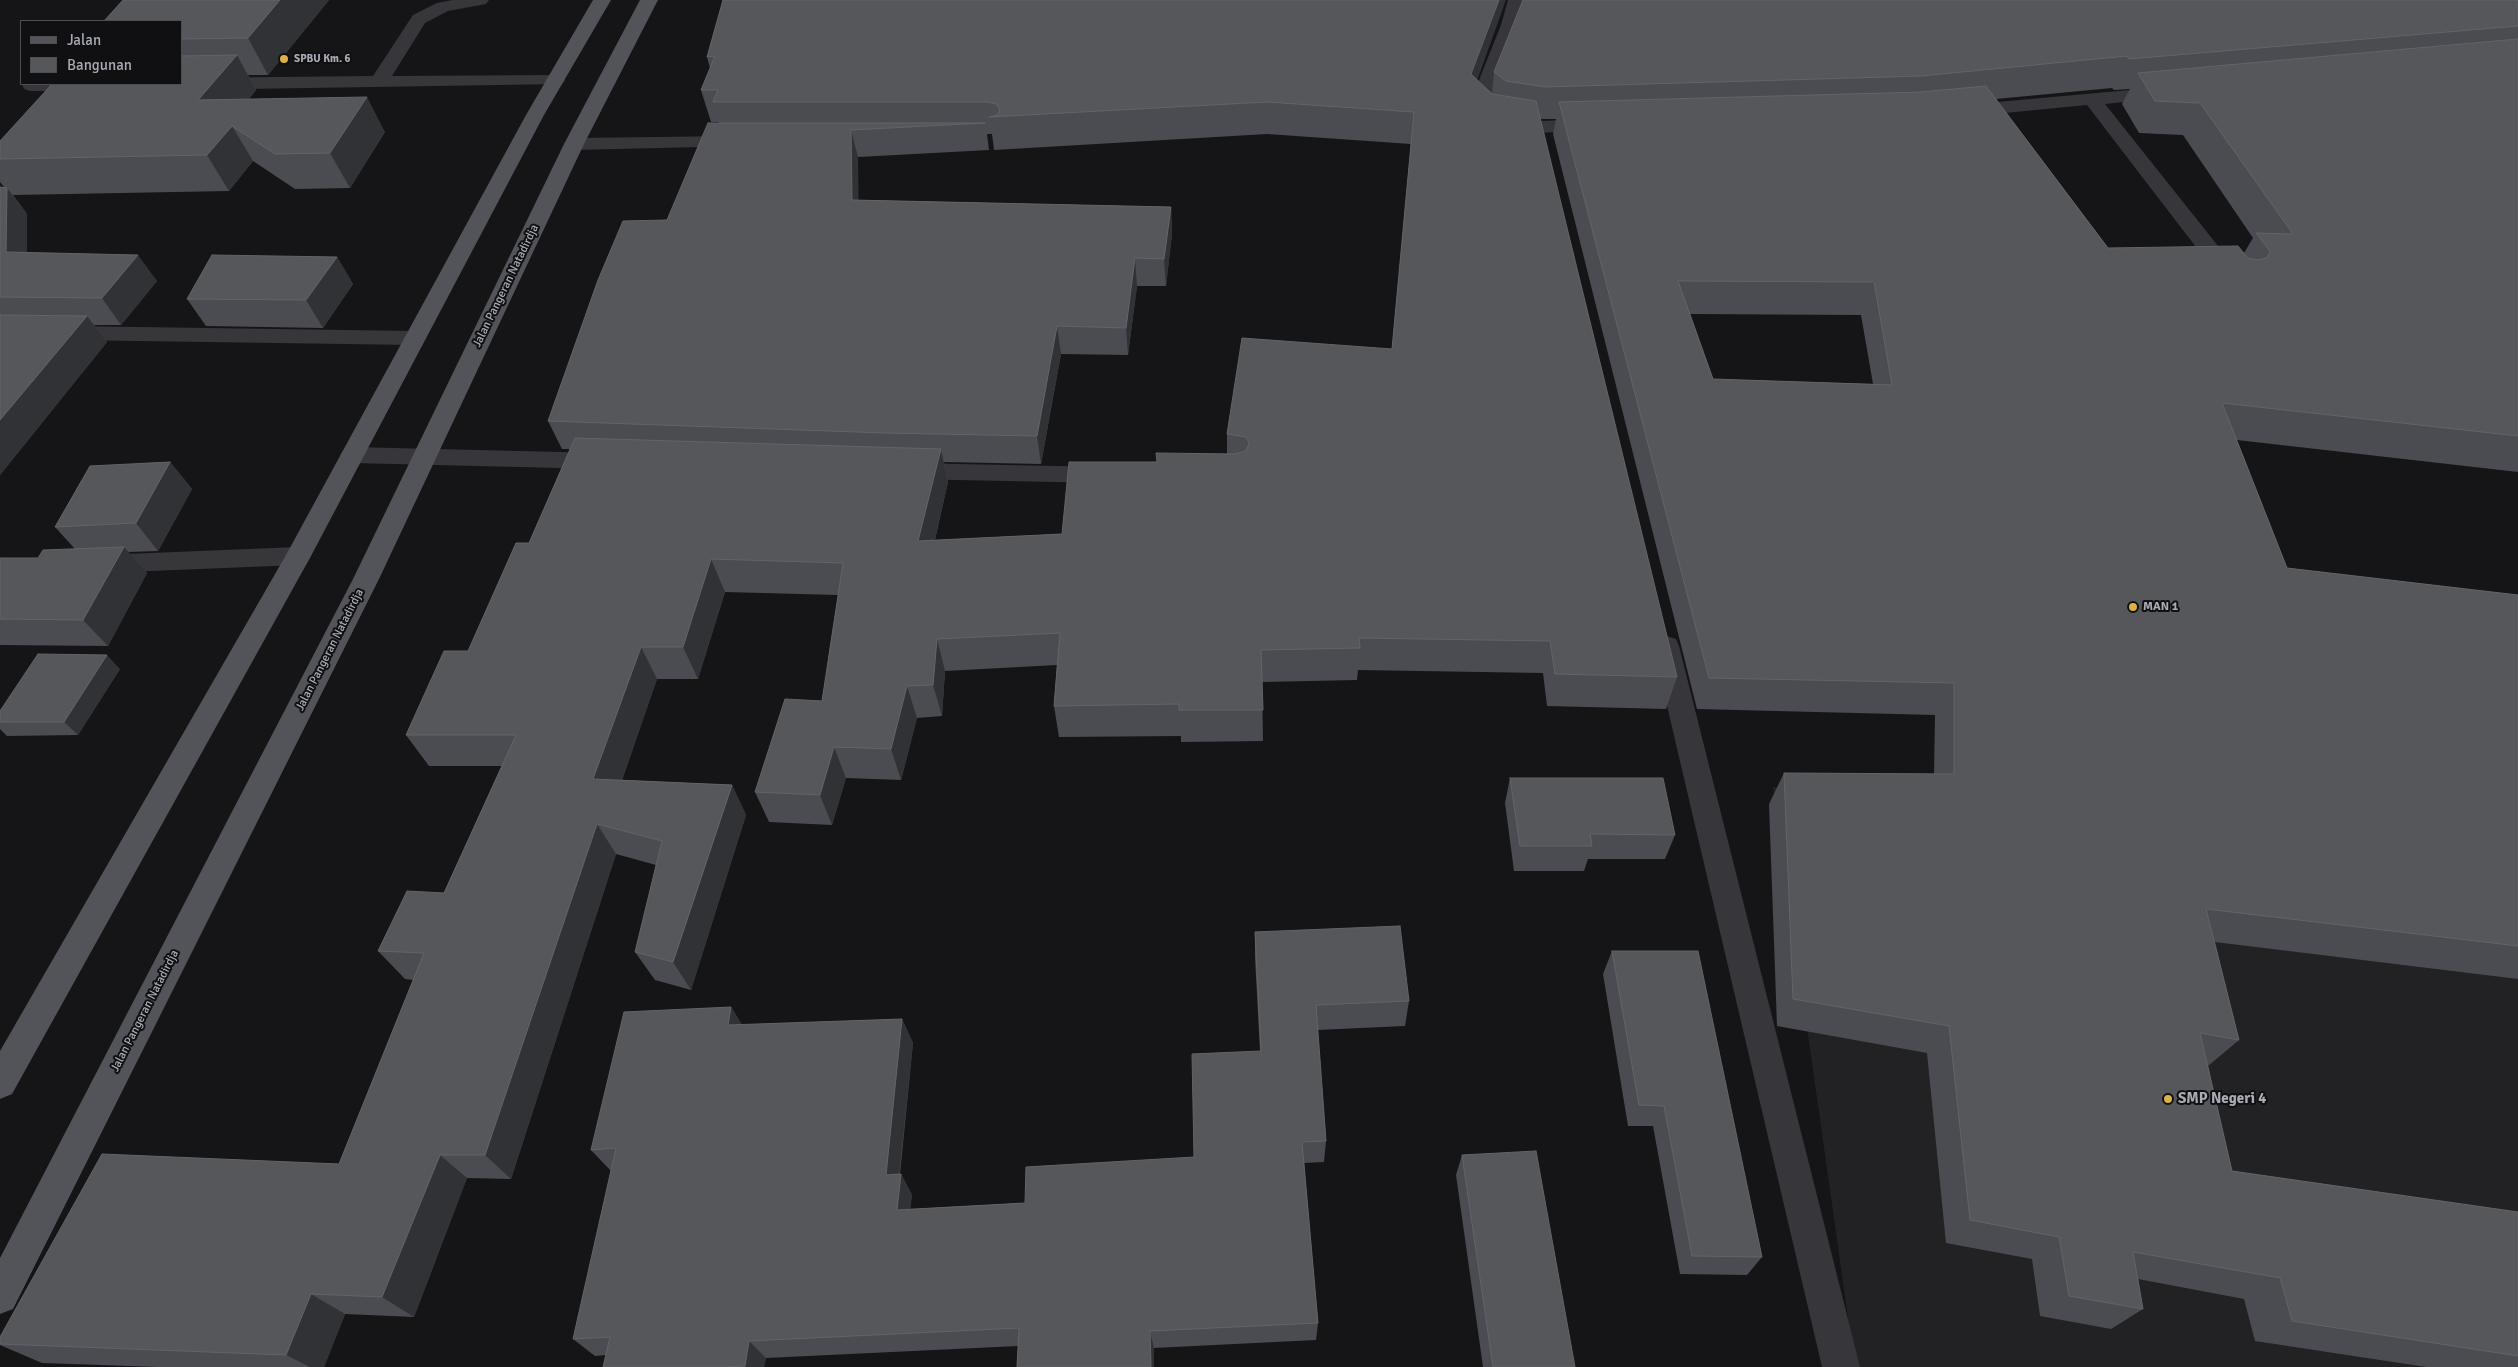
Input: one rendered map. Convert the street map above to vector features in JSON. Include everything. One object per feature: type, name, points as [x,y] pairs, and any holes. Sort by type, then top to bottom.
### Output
[{"type":"main road","points":[[0,1083],[298,556],[414,338],[602,0]]},
{"type":"main road","name":"Jalan Pangeran Natadirdja","points":[[0,1296],[366,579],[574,144],[649,0]]},
{"type":"street","points":[[380,82],[419,19],[443,8],[480,0]]},
{"type":"street","points":[[1517,0],[1510,25],[1478,105],[1495,120],[1540,127],[1610,125]]},
{"type":"street","points":[[182,84],[556,80]]},
{"type":"street","points":[[1947,112],[2181,92]]},
{"type":"street","points":[[2092,99],[2237,285]]},
{"type":"street","points":[[1540,127],[1547,156]]},
{"type":"street","points":[[574,144],[751,142]]},
{"type":"street","points":[[0,332],[414,338]]},
{"type":"street","points":[[352,455],[425,455],[624,462]]},
{"type":"street","points":[[882,470],[1128,475]]},
{"type":"street","points":[[79,565],[298,556]]},
{"type":"street","points":[[1660,621],[1841,1367]]},
{"type":"shaded area","name":"SMP Negeri 4","points":[[1773,787],[2518,830],[2518,1367],[1855,1367]]},
{"type":"building","points":[[123,0],[280,0],[248,38],[182,39],[182,20],[105,20]]},
{"type":"building","points":[[723,0],[1499,0],[1471,74],[1492,94],[1536,101],[1677,677],[1555,674],[1550,641],[1359,638],[1360,648],[1261,650],[1263,710],[1179,710],[1179,704],[1054,706],[1060,633],[937,639],[933,685],[907,686],[891,749],[834,747],[820,795],[755,792],[785,699],[822,701],[843,563],[711,559],[683,647],[641,647],[593,779],[732,785],[673,962],[635,952],[662,841],[597,824],[485,1155],[440,1155],[382,1297],[311,1294],[286,1355],[0,1344],[0,1337],[102,1154],[339,1164],[424,953],[378,951],[407,891],[444,893],[516,735],[406,735],[444,651],[468,651],[516,543],[529,543],[575,438],[941,449],[918,541],[1062,534],[1069,462],[1157,462],[1156,453],[1235,454],[1246,451],[1249,443],[1246,437],[1227,434],[1242,338],[1392,349],[1414,112],[1267,102],[989,117],[997,115],[1000,110],[996,104],[988,102],[713,102],[718,90],[701,90],[715,56],[707,57]]},
{"type":"building","points":[[1523,0],[2518,0],[2518,26],[2129,59],[2127,56],[1921,76],[1545,87],[1506,81],[1494,72]]},
{"type":"building","points":[[2518,39],[2518,436],[2222,403],[2287,568],[2518,595],[2518,946],[2206,909],[2239,1040],[2200,1033],[2232,1171],[2518,1212],[2518,1356],[2292,1321],[2280,1278],[2133,1252],[2143,1309],[2069,1296],[2059,1237],[1970,1220],[1949,1026],[1793,999],[1784,773],[1954,774],[1954,683],[1709,678],[1559,102],[1921,92],[1986,86],[2108,248],[2238,246],[2248,258],[2258,260],[2267,258],[2270,251],[2256,233],[2293,234],[2200,103],[2155,101],[2138,73]],"holes":[[[1678,281],[1874,282],[1892,385],[1713,379]]]},
{"type":"building","points":[[237,55],[198,100],[367,97],[330,153],[275,154],[232,126],[207,155],[0,159],[0,141],[51,85],[182,85],[182,56]]},
{"type":"building","points":[[708,123],[985,123],[851,130],[852,200],[1171,207],[1164,259],[1135,258],[1126,328],[1057,326],[1037,436],[885,433],[548,421],[598,280],[623,221],[667,220]]},
{"type":"building","points":[[0,187],[7,188],[6,252],[138,255],[102,298],[0,297]]},
{"type":"building","points":[[212,255],[337,257],[306,300],[187,299]]},
{"type":"building","points":[[0,315],[87,316],[0,420]]},
{"type":"building","points":[[170,462],[136,523],[55,527],[90,466]]},
{"type":"building","points":[[124,547],[83,620],[0,619],[0,558],[38,558],[43,550]]},
{"type":"building","points":[[38,654],[107,655],[64,722],[0,722],[0,711]]},
{"type":"building","points":[[1510,778],[1663,778],[1675,835],[1590,834],[1592,846],[1520,846]]},
{"type":"building","points":[[1400,926],[1409,1001],[1316,1005],[1326,1141],[1302,1142],[1318,1323],[1150,1331],[1151,1367],[1017,1367],[1019,1328],[749,1341],[745,1366],[723,1367],[603,1367],[610,1337],[573,1339],[616,1148],[591,1150],[624,1012],[731,1007],[728,1025],[902,1019],[886,1175],[901,1174],[897,1210],[1025,1203],[1026,1167],[1194,1157],[1192,1054],[1261,1051],[1255,932]]},
{"type":"building","points":[[1612,951],[1698,951],[1762,1257],[1692,1256],[1664,1106],[1639,1105]]},
{"type":"building","points":[[1536,1151],[1575,1367],[1493,1367],[1462,1155]]},
{"type":"place","name":"SPBU Km. 6","points":[[284,59]]},
{"type":"place","name":"MAN 1","points":[[2133,607]]},
{"type":"place","name":"SMP Negeri 4","points":[[2168,1099]]}]
